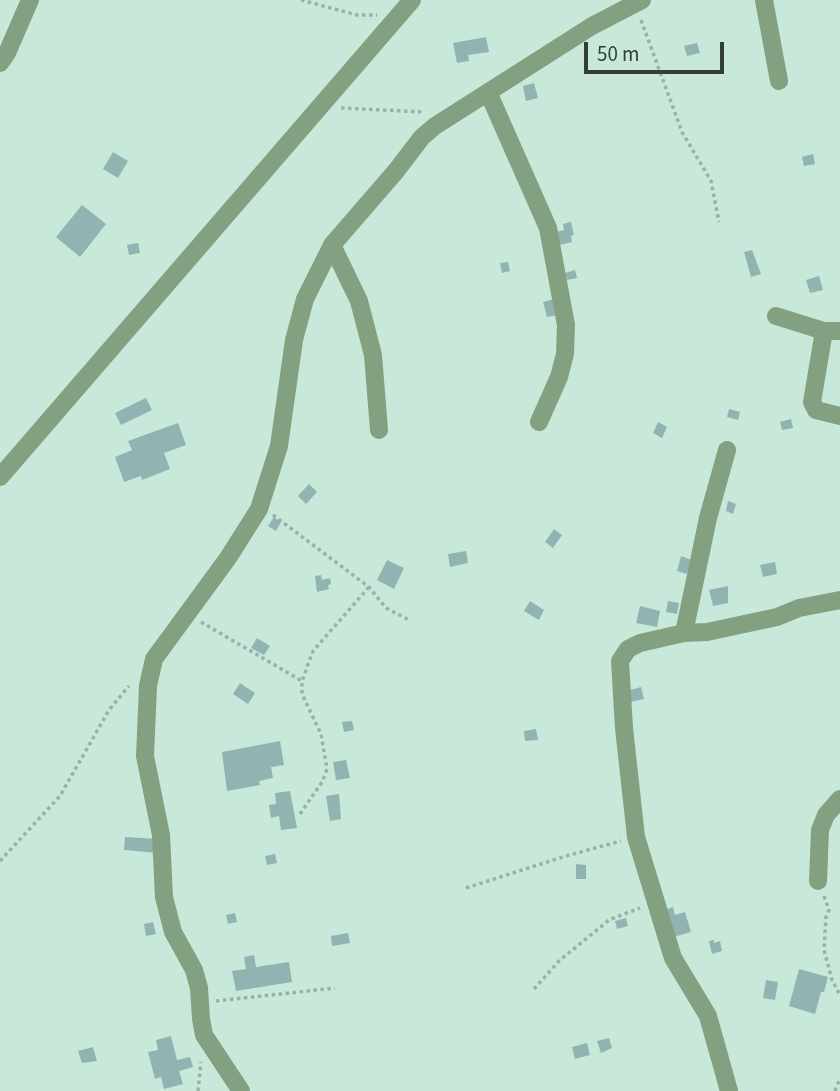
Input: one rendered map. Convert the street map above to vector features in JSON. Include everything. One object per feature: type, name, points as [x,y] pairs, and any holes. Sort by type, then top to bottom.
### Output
[{"type":"street","points":[[0,63],[30,0]]},
{"type":"street","points":[[764,0],[779,81]]},
{"type":"street","points":[[241,1091],[204,1035],[194,970],[173,932],[163,897],[161,835],[145,756],[148,686],[154,659],[228,558],[259,509],[279,446],[294,340],[305,299],[332,245],[422,137],[452,114],[592,26],[638,1]]},
{"type":"street","points":[[0,477],[407,5]]},
{"type":"street","points":[[488,92],[548,228],[566,325],[565,354],[559,377],[539,422]]},
{"type":"street","points":[[332,245],[359,301],[373,355],[379,430]]},
{"type":"street","points":[[776,316],[832,331],[812,402],[816,410],[840,416]]},
{"type":"street","points":[[684,633],[708,518],[727,450]]},
{"type":"street","points":[[729,1091],[708,1016],[673,958],[636,837],[620,661],[628,649],[640,643],[684,633],[708,632],[840,600]]},
{"type":"street","points":[[818,881],[820,831],[825,815],[840,799]]},
{"type":"path","points":[[301,0],[357,15],[378,15],[407,5]]},
{"type":"path","points":[[638,1],[682,132],[711,181],[719,222]]},
{"type":"path","points":[[321,107],[452,114]]},
{"type":"path","points":[[259,509],[281,519],[369,587],[386,608],[411,621]]},
{"type":"path","points":[[300,814],[322,782],[327,769],[321,734],[302,695],[302,681],[313,651],[369,587]]},
{"type":"path","points":[[186,616],[209,626],[302,681]]},
{"type":"path","points":[[0,861],[60,796],[108,710],[131,685]]},
{"type":"path","points":[[466,888],[636,837]]},
{"type":"path","points":[[818,881],[829,910],[826,917],[824,950],[832,980],[840,995]]},
{"type":"path","points":[[534,989],[559,961],[609,920],[655,903]]},
{"type":"path","points":[[201,1003],[335,988]]},
{"type":"path","points":[[835,1091],[840,1077]]},
{"type":"building","points":[[486,37],[489,52],[468,55],[469,61],[457,63],[453,43]]},
{"type":"building","points":[[697,43],[700,53],[687,56],[684,46]]},
{"type":"building","points":[[534,83],[538,98],[526,101],[523,86]]},
{"type":"building","points":[[113,152],[128,161],[118,178],[103,169]]},
{"type":"building","points":[[813,154],[815,164],[804,166],[802,157]]},
{"type":"building","points":[[82,205],[106,224],[80,257],[56,237]]},
{"type":"building","points":[[571,222],[574,235],[571,236],[572,242],[559,245],[556,232],[564,230],[563,224]]},
{"type":"building","points":[[138,243],[140,253],[129,255],[127,245]]},
{"type":"building","points":[[752,250],[761,274],[751,277],[744,252]]},
{"type":"building","points":[[508,262],[510,271],[502,273],[500,263]]},
{"type":"building","points":[[575,270],[577,278],[567,280],[565,273]]},
{"type":"building","points":[[819,276],[823,290],[810,293],[806,280]]},
{"type":"building","points":[[554,299],[558,315],[547,317],[543,302]]},
{"type":"building","points":[[146,398],[152,410],[121,425],[115,413]]},
{"type":"building","points":[[729,409],[740,412],[738,420],[727,417]]},
{"type":"building","points":[[791,419],[793,428],[782,430],[780,422]]},
{"type":"building","points":[[658,422],[667,427],[662,438],[653,433]]},
{"type":"building","points":[[178,423],[186,445],[164,453],[170,469],[142,480],[141,476],[124,482],[115,457],[132,450],[128,441]]},
{"type":"building","points":[[309,484],[317,492],[306,504],[298,496]]},
{"type":"building","points":[[728,501],[736,504],[733,514],[726,511]]},
{"type":"building","points":[[274,517],[281,522],[276,531],[268,526]]},
{"type":"building","points":[[554,529],[562,535],[553,548],[545,542]]},
{"type":"building","points":[[466,551],[468,563],[450,567],[448,554]]},
{"type":"building","points":[[681,556],[691,560],[687,574],[677,571]]},
{"type":"building","points":[[387,560],[404,568],[394,589],[377,580]]},
{"type":"building","points":[[775,562],[777,574],[763,577],[760,565]]},
{"type":"building","points":[[321,575],[322,580],[330,578],[331,584],[328,585],[329,589],[317,592],[315,576]]},
{"type":"building","points":[[728,586],[728,603],[713,606],[709,590]]},
{"type":"building","points":[[530,601],[544,610],[539,620],[524,611]]},
{"type":"building","points":[[668,601],[679,603],[677,614],[666,612]]},
{"type":"building","points":[[640,606],[660,611],[657,627],[636,623]]},
{"type":"building","points":[[257,638],[270,646],[264,655],[251,648]]},
{"type":"building","points":[[240,683],[255,693],[248,704],[233,694]]},
{"type":"building","points":[[641,687],[644,699],[626,703],[623,692]]},
{"type":"building","points":[[352,721],[354,730],[344,732],[342,722]]},
{"type":"building","points":[[536,729],[538,740],[525,741],[524,731]]},
{"type":"building","points":[[280,741],[284,765],[271,767],[273,778],[259,781],[260,785],[227,791],[222,752]]},
{"type":"building","points":[[346,760],[350,778],[336,780],[333,762]]},
{"type":"building","points":[[290,791],[297,828],[281,830],[279,816],[271,818],[269,805],[276,804],[275,793]]},
{"type":"building","points":[[339,794],[341,819],[330,821],[326,796]]},
{"type":"building","points":[[125,837],[159,839],[158,853],[124,850]]},
{"type":"building","points":[[275,854],[277,863],[267,865],[265,856]]},
{"type":"building","points":[[576,864],[586,865],[586,879],[576,879]]},
{"type":"building","points":[[673,907],[675,915],[685,912],[691,932],[670,938],[662,911]]},
{"type":"building","points":[[235,913],[237,922],[228,924],[226,915]]},
{"type":"building","points":[[626,918],[628,926],[617,929],[615,921]]},
{"type":"building","points":[[153,922],[156,934],[146,936],[144,924]]},
{"type":"building","points":[[348,933],[350,943],[332,946],[331,936]]},
{"type":"building","points":[[714,940],[714,943],[720,941],[722,951],[712,954],[709,941]]},
{"type":"building","points":[[254,955],[256,967],[289,962],[292,982],[236,991],[232,971],[246,969],[244,957]]},
{"type":"building","points":[[799,969],[828,977],[815,1014],[789,1006]]},
{"type":"building","points":[[766,980],[778,982],[775,1000],[763,998]]},
{"type":"building","points":[[171,1036],[177,1060],[190,1057],[193,1067],[179,1071],[183,1084],[164,1089],[161,1077],[155,1079],[148,1052],[158,1050],[156,1040]]},
{"type":"building","points":[[609,1038],[612,1048],[601,1053],[597,1041]]},
{"type":"building","points":[[587,1043],[590,1055],[575,1059],[572,1047]]},
{"type":"building","points":[[93,1047],[97,1061],[82,1063],[78,1051]]}]
